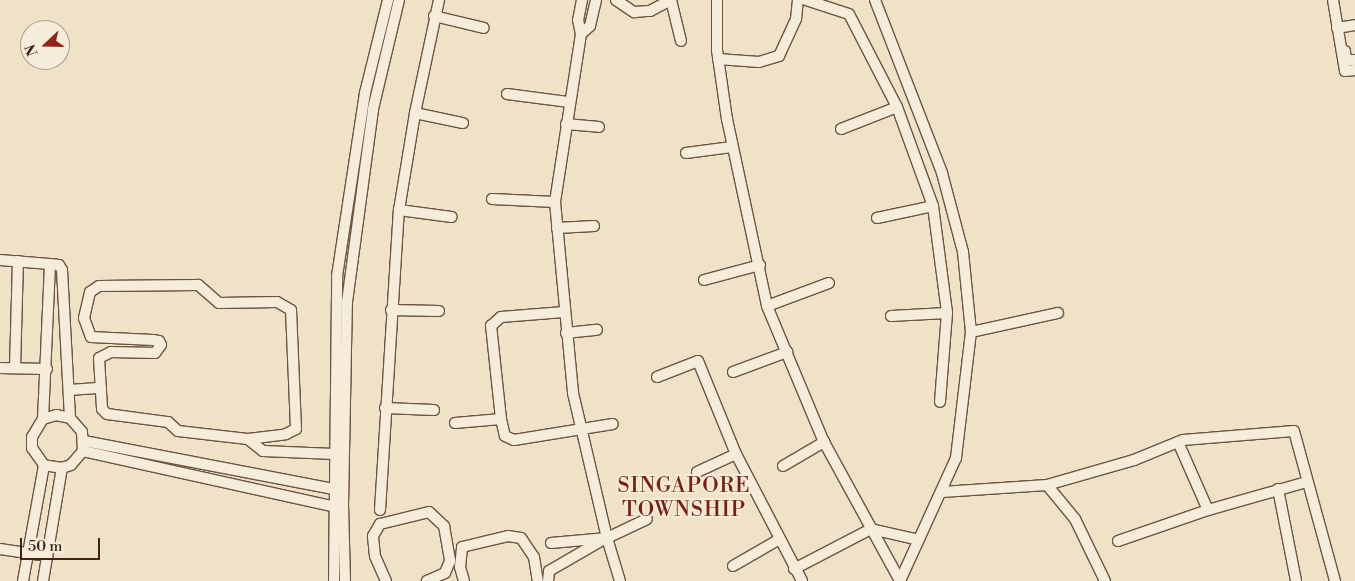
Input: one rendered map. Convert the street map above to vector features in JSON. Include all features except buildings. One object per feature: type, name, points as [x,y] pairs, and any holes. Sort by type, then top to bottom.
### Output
[{"type":"street","points":[[334,581],[332,506],[337,276],[365,93],[388,0]]},
{"type":"street","points":[[345,581],[343,505],[347,302],[373,109],[399,0]]},
{"type":"street","points":[[380,510],[399,210],[415,113],[434,16],[439,0]]},
{"type":"street","points":[[582,0],[578,20],[581,34],[569,102],[556,202],[566,333],[581,429],[606,538],[620,581]]},
{"type":"street","points":[[581,34],[590,26],[596,0]]},
{"type":"street","points":[[616,0],[634,12],[650,11],[671,0],[681,41]]},
{"type":"street","points":[[717,0],[718,59],[732,148],[768,306],[824,442],[900,581]]},
{"type":"street","points":[[718,59],[759,62],[779,56],[796,19],[798,0]]},
{"type":"street","points":[[806,0],[849,14],[898,107],[933,206],[947,313],[940,402]]},
{"type":"street","points":[[875,0],[942,173],[963,252],[971,332],[956,458],[900,581]]},
{"type":"street","points":[[1334,0],[1345,71],[1355,70]]},
{"type":"street","points":[[434,16],[484,28]]},
{"type":"street","points":[[1339,28],[1355,25]]},
{"type":"street","points":[[1339,28],[1346,60],[1355,60]]},
{"type":"street","points":[[506,94],[569,102]]},
{"type":"street","points":[[842,129],[898,107]]},
{"type":"street","points":[[415,113],[463,122]]},
{"type":"street","points":[[566,124],[599,127]]},
{"type":"street","points":[[686,153],[732,148]]},
{"type":"street","points":[[492,199],[556,202]]},
{"type":"street","points":[[877,218],[933,206]]},
{"type":"street","points":[[399,210],[452,217]]},
{"type":"street","points":[[558,228],[594,226]]},
{"type":"street","points":[[0,260],[59,265],[62,270],[70,418]]},
{"type":"street","points":[[15,368],[18,261]]},
{"type":"street","points":[[50,264],[47,370],[43,419],[32,437],[32,448],[44,465],[62,468],[71,465],[84,446]]},
{"type":"street","points":[[704,280],[760,265]]},
{"type":"street","points":[[768,306],[829,283]]},
{"type":"street","points":[[198,285],[219,302],[285,305],[293,315],[296,429],[286,434],[259,435],[248,439],[178,431],[168,422],[107,414],[102,409],[99,358],[102,354],[155,353],[161,345],[159,341],[153,340],[91,337],[84,318],[86,300],[95,288],[198,285]]},
{"type":"street","points":[[392,310],[439,311]]},
{"type":"street","points":[[564,312],[501,317],[492,326],[501,419],[509,440],[613,424]]},
{"type":"street","points":[[891,316],[947,313]]},
{"type":"street","points":[[971,332],[1058,313]]},
{"type":"street","points":[[566,333],[597,330]]},
{"type":"street","points":[[734,372],[787,352]]},
{"type":"street","points":[[657,377],[698,361],[736,454],[778,540],[802,581]]},
{"type":"street","points":[[0,368],[47,370]]},
{"type":"street","points":[[68,390],[101,388]]},
{"type":"street","points":[[385,408],[434,410]]},
{"type":"street","points":[[43,419],[56,415],[70,418],[77,424],[84,446]]},
{"type":"street","points":[[455,423],[501,419]]},
{"type":"street","points":[[942,492],[1047,485],[1134,460],[1178,442],[1294,431],[1306,482],[1335,581]]},
{"type":"street","points":[[248,439],[263,451],[334,454]]},
{"type":"street","points":[[783,466],[824,442]]},
{"type":"street","points":[[1178,442],[1208,510]]},
{"type":"street","points":[[84,446],[333,489]]},
{"type":"street","points":[[84,446],[332,506]]},
{"type":"street","points":[[697,472],[736,454]]},
{"type":"street","points":[[23,581],[44,465]]},
{"type":"street","points":[[43,581],[62,468]]},
{"type":"street","points":[[1118,541],[1208,510],[1306,482]]},
{"type":"street","points":[[1047,485],[1075,519],[1105,581]]},
{"type":"street","points":[[1278,490],[1296,581]]},
{"type":"street","points":[[386,581],[375,556],[373,536],[380,524],[429,512],[444,526],[450,561],[445,573],[427,581]]},
{"type":"street","points":[[548,581],[549,571],[606,538],[647,519]]},
{"type":"street","points":[[794,569],[872,529],[919,540]]},
{"type":"street","points":[[464,581],[460,567],[462,547],[508,536],[521,538],[534,557],[538,581]]},
{"type":"street","points":[[551,543],[606,538]]},
{"type":"street","points":[[733,566],[778,540]]},
{"type":"street","points":[[0,548],[47,556]]},
{"type":"district","name":"SINGAPORE TOWNSHIP","points":[[684,498]]}]
